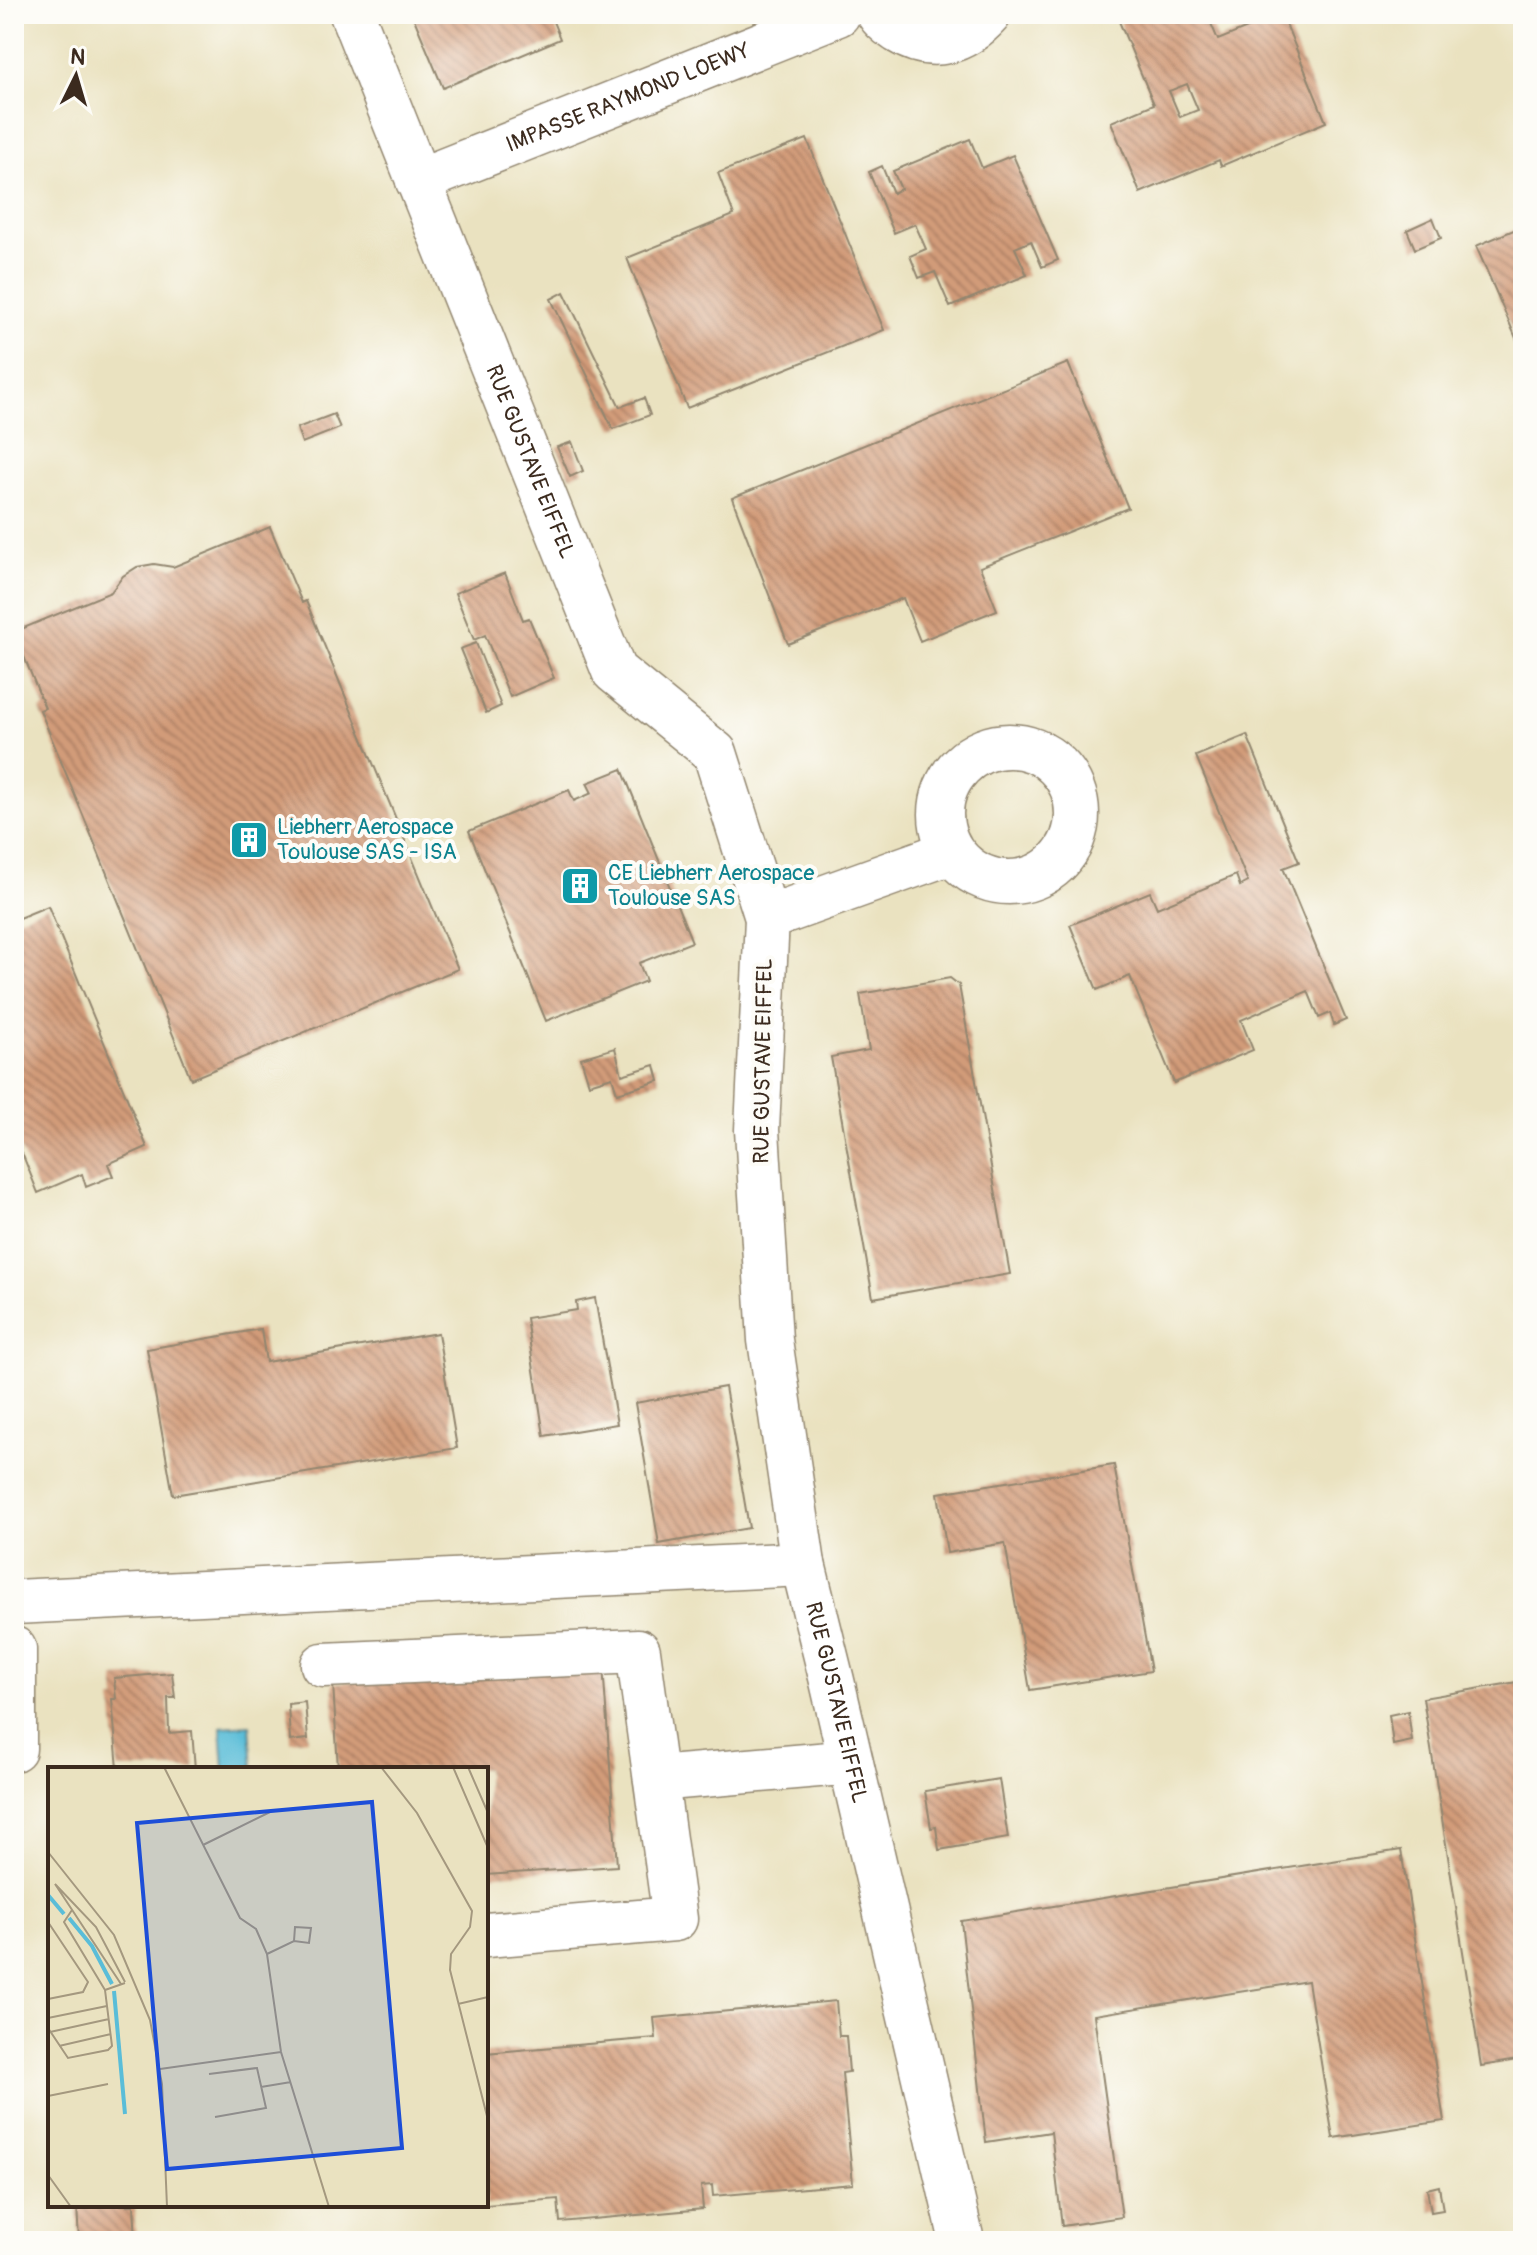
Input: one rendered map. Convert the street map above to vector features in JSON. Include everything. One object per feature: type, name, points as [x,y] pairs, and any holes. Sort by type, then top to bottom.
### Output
[{"type":"street","name":"RUE GUSTAVE EIFFEL","points":[[352,14],[614,671],[715,753],[767,918],[758,1145],[770,1340],[803,1564],[962,2241]]},
{"type":"street","name":"IMPASSE RAYMOND LOEWY","points":[[418,181],[838,14]]},
{"type":"street","points":[[879,14],[884,21],[911,39],[934,43],[956,40],[976,28],[989,14]]},
{"type":"street","points":[[767,918],[951,852]]},
{"type":"street","points":[[14,1602],[803,1564]]},
{"type":"street","points":[[14,1649],[14,1749]]},
{"type":"street","points":[[323,1665],[638,1651],[675,1919],[488,1935]]},
{"type":"street","points":[[656,1779],[851,1764]]},
{"type":"water","points":[[250,1725],[253,1767],[224,1767],[221,1727]]},
{"type":"building","points":[[412,14],[550,14],[560,39],[443,88]]},
{"type":"building","points":[[1130,14],[1207,14],[1218,40],[1282,14],[1326,122],[1221,166],[1219,160],[1140,193],[1111,122],[1154,104],[1118,19]],"holes":[[[1187,84],[1198,110],[1180,117],[1169,91]]]},
{"type":"building","points":[[807,139],[884,330],[687,408],[627,258],[734,215],[718,173]]},
{"type":"building","points":[[970,139],[982,168],[1013,155],[1058,260],[1042,267],[1031,241],[1015,248],[1027,275],[950,307],[935,272],[919,278],[910,256],[926,249],[915,224],[894,233],[869,172],[882,166],[893,193],[901,189],[893,171]]},
{"type":"building","points":[[1433,218],[1441,238],[1415,249],[1407,230]]},
{"type":"building","points":[[1523,226],[1523,343],[1519,345],[1476,246]]},
{"type":"building","points":[[564,292],[620,407],[644,398],[650,415],[613,429],[551,299]]},
{"type":"building","points":[[1068,363],[1128,508],[980,567],[997,610],[920,641],[903,598],[788,644],[732,498]]},
{"type":"building","points":[[334,414],[340,428],[302,443],[297,428]]},
{"type":"building","points":[[572,442],[583,471],[570,477],[557,447]]},
{"type":"building","name":"Liebherr Aerospace Toulouse SAS - ISA","points":[[270,527],[302,603],[306,601],[458,969],[191,1079],[40,710],[45,708],[14,632],[111,592],[123,576],[137,567],[154,564],[173,567]]},
{"type":"building","points":[[505,573],[523,620],[529,618],[554,678],[510,697],[485,635],[474,640],[455,593]]},
{"type":"building","points":[[476,643],[501,706],[486,713],[460,649]]},
{"type":"building","points":[[1247,735],[1299,862],[1283,868],[1346,1020],[1334,1025],[1330,1013],[1319,1018],[1308,991],[1241,1020],[1253,1050],[1174,1083],[1130,976],[1097,990],[1070,925],[1150,892],[1157,908],[1236,875],[1240,886],[1248,882],[1196,756]]},
{"type":"building","name":"CE Liebherr Aerospace Toulouse SAS","points":[[622,769],[692,942],[639,963],[646,981],[546,1021],[469,831],[569,790],[574,801],[592,793],[587,783]]},
{"type":"building","points":[[48,906],[147,1147],[108,1164],[113,1176],[86,1187],[82,1174],[38,1193],[14,1133],[14,920]]},
{"type":"building","points":[[950,978],[959,985],[1010,1274],[873,1298],[831,1057],[869,1050],[860,994]]},
{"type":"building","points":[[615,1048],[622,1075],[655,1065],[659,1081],[617,1093],[612,1077],[589,1084],[581,1058]]},
{"type":"building","points":[[595,1298],[617,1424],[544,1436],[526,1318],[577,1310],[576,1302]]},
{"type":"building","points":[[261,1329],[266,1362],[438,1333],[457,1448],[173,1495],[147,1349]]},
{"type":"building","points":[[725,1387],[749,1528],[659,1544],[635,1403]]},
{"type":"building","points":[[1114,1465],[1151,1671],[1030,1690],[1005,1543],[947,1553],[938,1493]]},
{"type":"building","points":[[603,1665],[617,1866],[488,1875],[488,1767],[338,1767],[333,1683]]},
{"type":"building","points":[[172,1673],[175,1698],[168,1698],[169,1733],[192,1731],[195,1767],[118,1767],[112,1699],[116,1699],[114,1678]]},
{"type":"building","points":[[1523,1681],[1523,2059],[1481,2066],[1423,1698]]},
{"type":"building","points":[[305,1702],[308,1739],[290,1741],[288,1704]]},
{"type":"building","points":[[1408,1711],[1412,1741],[1393,1745],[1389,1715]]},
{"type":"building","points":[[999,1779],[1008,1838],[939,1850],[936,1827],[931,1828],[925,1791]]},
{"type":"building","points":[[1401,1850],[1444,2121],[1333,2138],[1308,1981],[1094,2015],[1122,2217],[1062,2226],[1051,2132],[986,2142],[961,1921]]},
{"type":"building","points":[[836,2001],[839,2036],[846,2036],[849,2072],[842,2073],[853,2184],[713,2196],[712,2185],[701,2186],[703,2209],[560,2222],[558,2199],[488,2205],[488,2053],[656,2038],[654,2018]]},
{"type":"building","points":[[1439,2186],[1443,2210],[1431,2212],[1427,2189]]},
{"type":"building","points":[[77,2207],[134,2207],[136,2241],[79,2241]]},
{"type":"place","name":"Liebherr Aerospace Toulouse SAS - ISA","points":[[249,840]]},
{"type":"place","name":"CE Liebherr Aerospace Toulouse SAS","points":[[580,886]]}]
